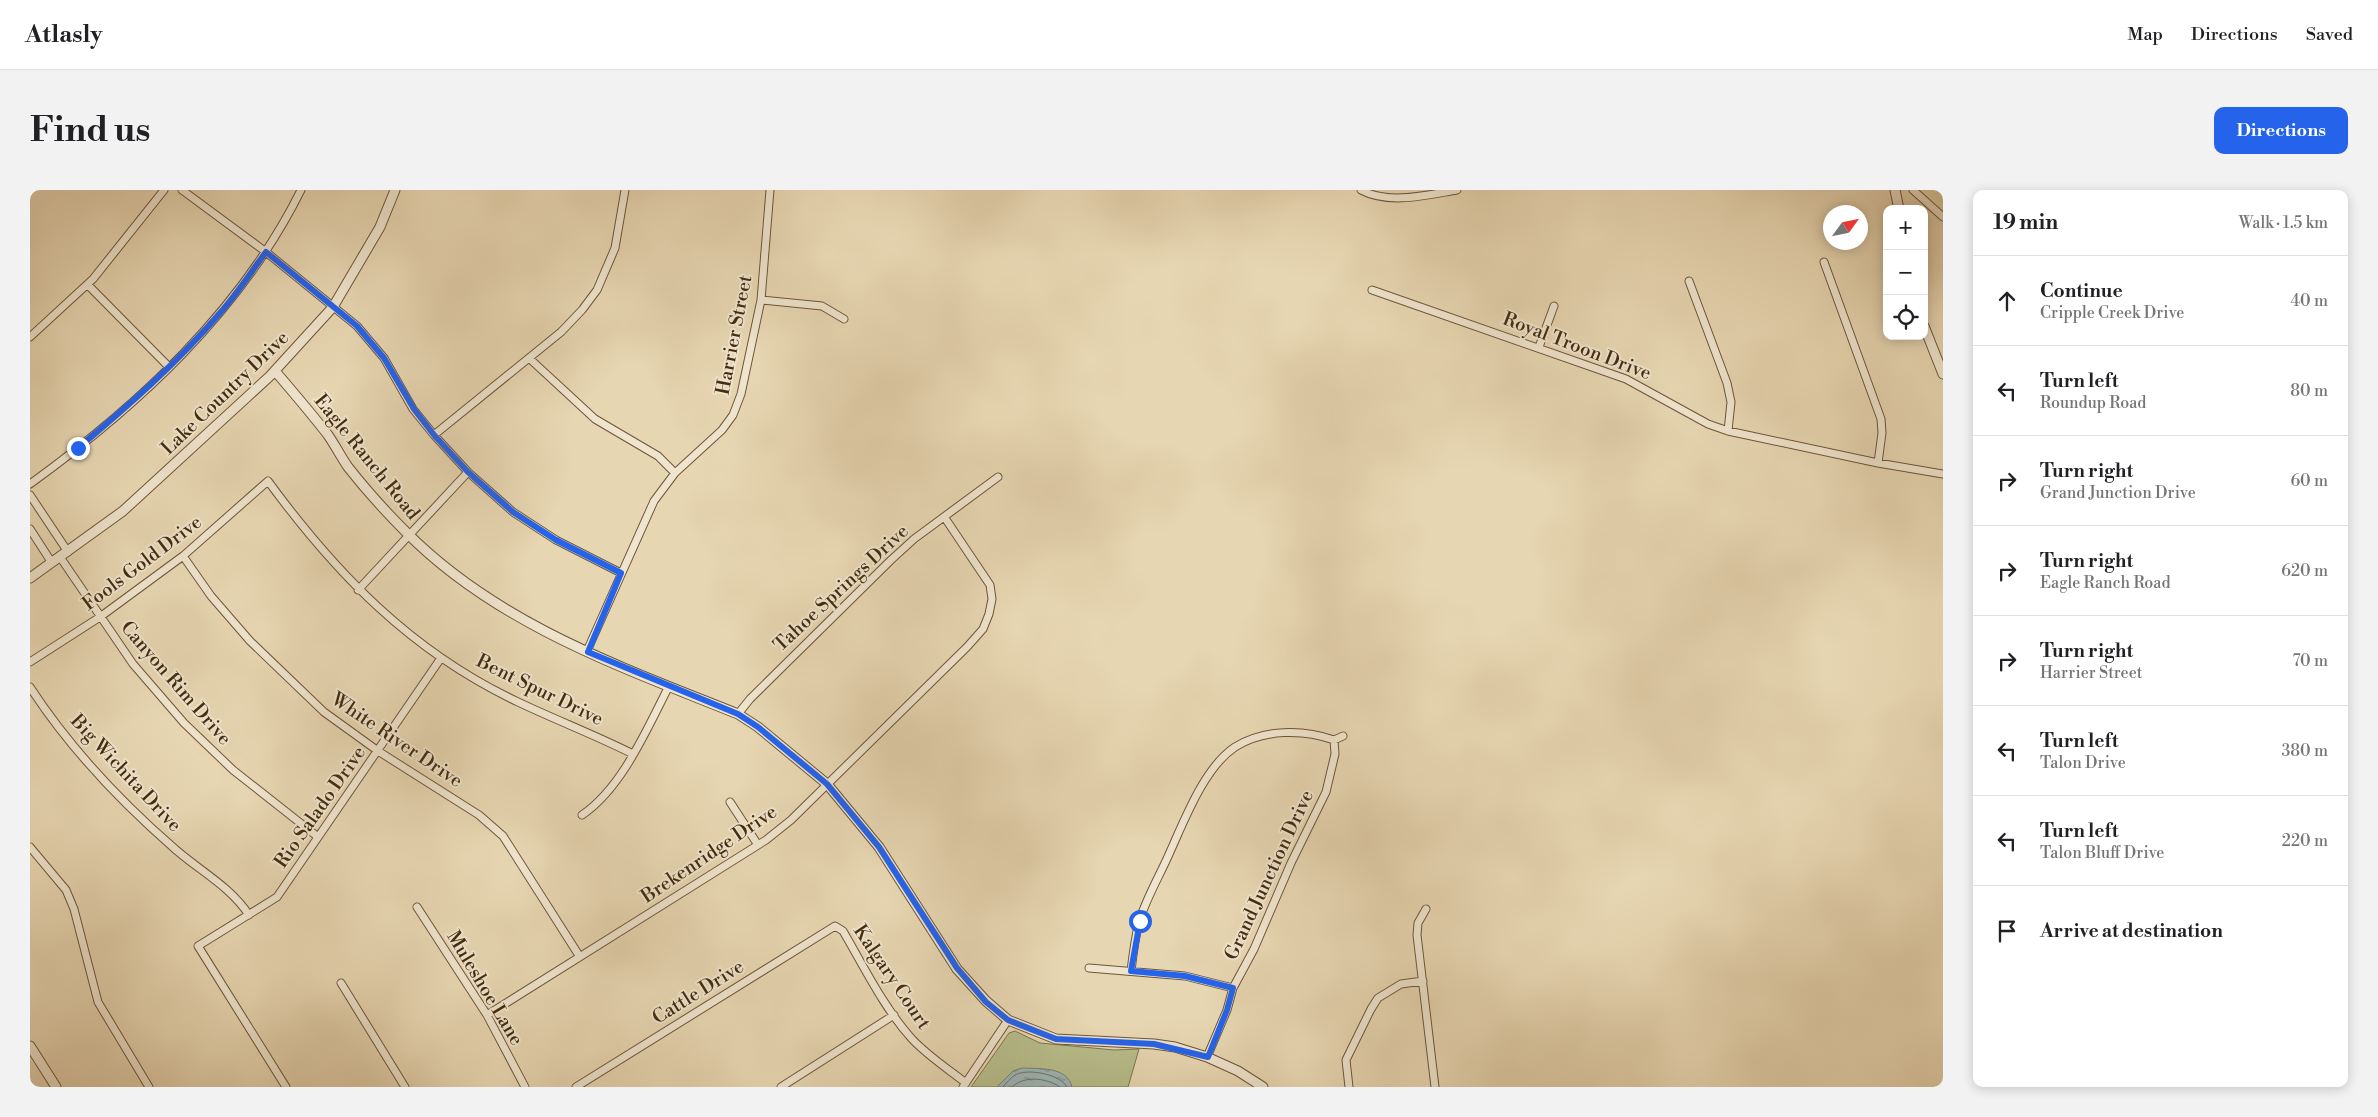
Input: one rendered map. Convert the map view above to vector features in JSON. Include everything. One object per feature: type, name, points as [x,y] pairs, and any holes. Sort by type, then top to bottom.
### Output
[{"type":"street","points":[[30,337],[88,285],[164,190]]},
{"type":"street","points":[[182,190],[266,252],[357,326],[384,358],[414,409],[434,435],[468,472],[520,517],[556,540],[621,573]]},
{"type":"street","points":[[30,484],[119,414],[169,367],[221,313],[266,252],[301,190]]},
{"type":"street","name":"Lake Country Drive","points":[[30,578],[123,511],[275,371],[333,307],[380,227],[395,190]]},
{"type":"street","points":[[434,435],[561,332],[582,310],[596,290],[615,248],[625,190]]},
{"type":"street","name":"Harrier Street","points":[[588,652],[654,501],[675,473],[722,430],[733,416],[741,394],[761,300],[770,190]]},
{"type":"street","points":[[1361,190],[1387,198],[1457,190]]},
{"type":"street","points":[[1895,190],[1898,205]]},
{"type":"street","points":[[1913,190],[1943,217]]},
{"type":"street","points":[[1824,262],[1881,419],[1882,433],[1878,463]]},
{"type":"street","points":[[1689,281],[1726,383],[1731,402],[1728,431]]},
{"type":"street","points":[[88,285],[169,367]]},
{"type":"street","name":"Royal Troon Drive","points":[[1372,290],[1539,347],[1634,382],[1708,424],[1728,431],[1878,463],[1943,474]]},
{"type":"street","points":[[761,300],[822,306],[844,319]]},
{"type":"street","points":[[1539,347],[1554,306]]},
{"type":"street","points":[[1928,335],[1940,361],[1943,374]]},
{"type":"street","points":[[530,358],[595,419],[658,456],[675,473]]},
{"type":"street","name":"Eagle Ranch Road","points":[[275,371],[328,436],[353,473],[409,535],[446,568],[488,598],[528,623],[588,652],[738,714],[758,727],[827,784],[879,847],[957,968],[986,1002],[1008,1020],[1056,1039],[1154,1044],[1208,1057],[1238,1071],[1263,1087]]},
{"type":"street","points":[[358,590],[468,472]]},
{"type":"street","name":"Tahoe Springs Drive","points":[[738,714],[750,699],[891,560],[998,477]]},
{"type":"street","name":"Fools Gold Drive","points":[[30,662],[100,617],[183,556],[268,481]]},
{"type":"street","name":"Bent Spur Drive","points":[[268,481],[331,561],[358,590],[391,620],[441,658],[518,702],[598,736],[632,754]]},
{"type":"street","name":"Canyon Rim Drive","points":[[30,495],[64,555],[71,574],[133,664],[184,723],[233,770],[318,837]]},
{"type":"street","name":"Brekenridge Drive","points":[[487,1016],[758,845],[791,820],[983,629],[992,599],[990,585],[945,518]]},
{"type":"street","points":[[30,529],[52,563]]},
{"type":"street","name":"White River Drive","points":[[183,556],[211,596],[282,673],[324,712],[378,751],[479,814],[503,836],[580,957]]},
{"type":"street","name":"Rio Salado Drive","points":[[286,1087],[198,946],[277,897],[441,658]]},
{"type":"street","points":[[582,815],[605,796],[632,754],[669,686]]},
{"type":"street","name":"Big Wichita Drive","points":[[30,687],[59,727],[123,799],[176,849],[240,902],[249,915]]},
{"type":"street","points":[[1131,971],[1136,935],[1145,907],[1193,804],[1218,762],[1235,747],[1255,738],[1274,733],[1304,733],[1334,740],[1343,736]]},
{"type":"street","name":"Grand Junction Drive","points":[[1208,1057],[1227,1010],[1233,988],[1254,949],[1291,863],[1326,792],[1335,754],[1334,740]]},
{"type":"street","points":[[730,802],[758,845]]},
{"type":"street","points":[[30,847],[66,890],[74,910],[98,1002],[149,1087]]},
{"type":"street","name":"Muleshoe Lane","points":[[417,907],[487,1016],[525,1087]]},
{"type":"street","points":[[1426,909],[1418,923],[1418,935],[1435,1087]]},
{"type":"street","name":"Cattle Drive","points":[[576,1087],[831,927],[838,927]]},
{"type":"street","name":"Kalgary Court","points":[[838,927],[843,931],[894,1015],[922,1050],[965,1085]]},
{"type":"street","points":[[1089,968],[1185,976],[1233,988]]},
{"type":"street","points":[[1349,1087],[1346,1060],[1370,1009],[1378,998],[1401,984],[1423,981]]},
{"type":"street","points":[[341,983],[405,1087]]},
{"type":"street","points":[[781,1087],[894,1015]]},
{"type":"street","points":[[965,1085],[1008,1020]]},
{"type":"street","points":[[30,1046],[56,1087]]},
{"type":"green space","points":[[1015,1031],[1040,1043],[1114,1050],[1139,1049],[1128,1087],[971,1087],[1009,1033]]},
{"type":"water","points":[[1022,1068],[1058,1072],[1069,1080],[1072,1087],[997,1087],[1013,1071]]},
{"type":"route","points":[[78,448],[119,414],[169,367],[221,313],[266,252],[357,326],[370,340],[384,358],[414,409],[434,435],[468,472],[513,512],[556,540],[621,573],[588,652],[738,714],[758,727],[827,784],[879,847],[957,968],[986,1002],[1008,1020],[1056,1039],[1154,1044],[1175,1047],[1208,1057],[1227,1010],[1233,988],[1185,976],[1131,971],[1140,921]]}]
